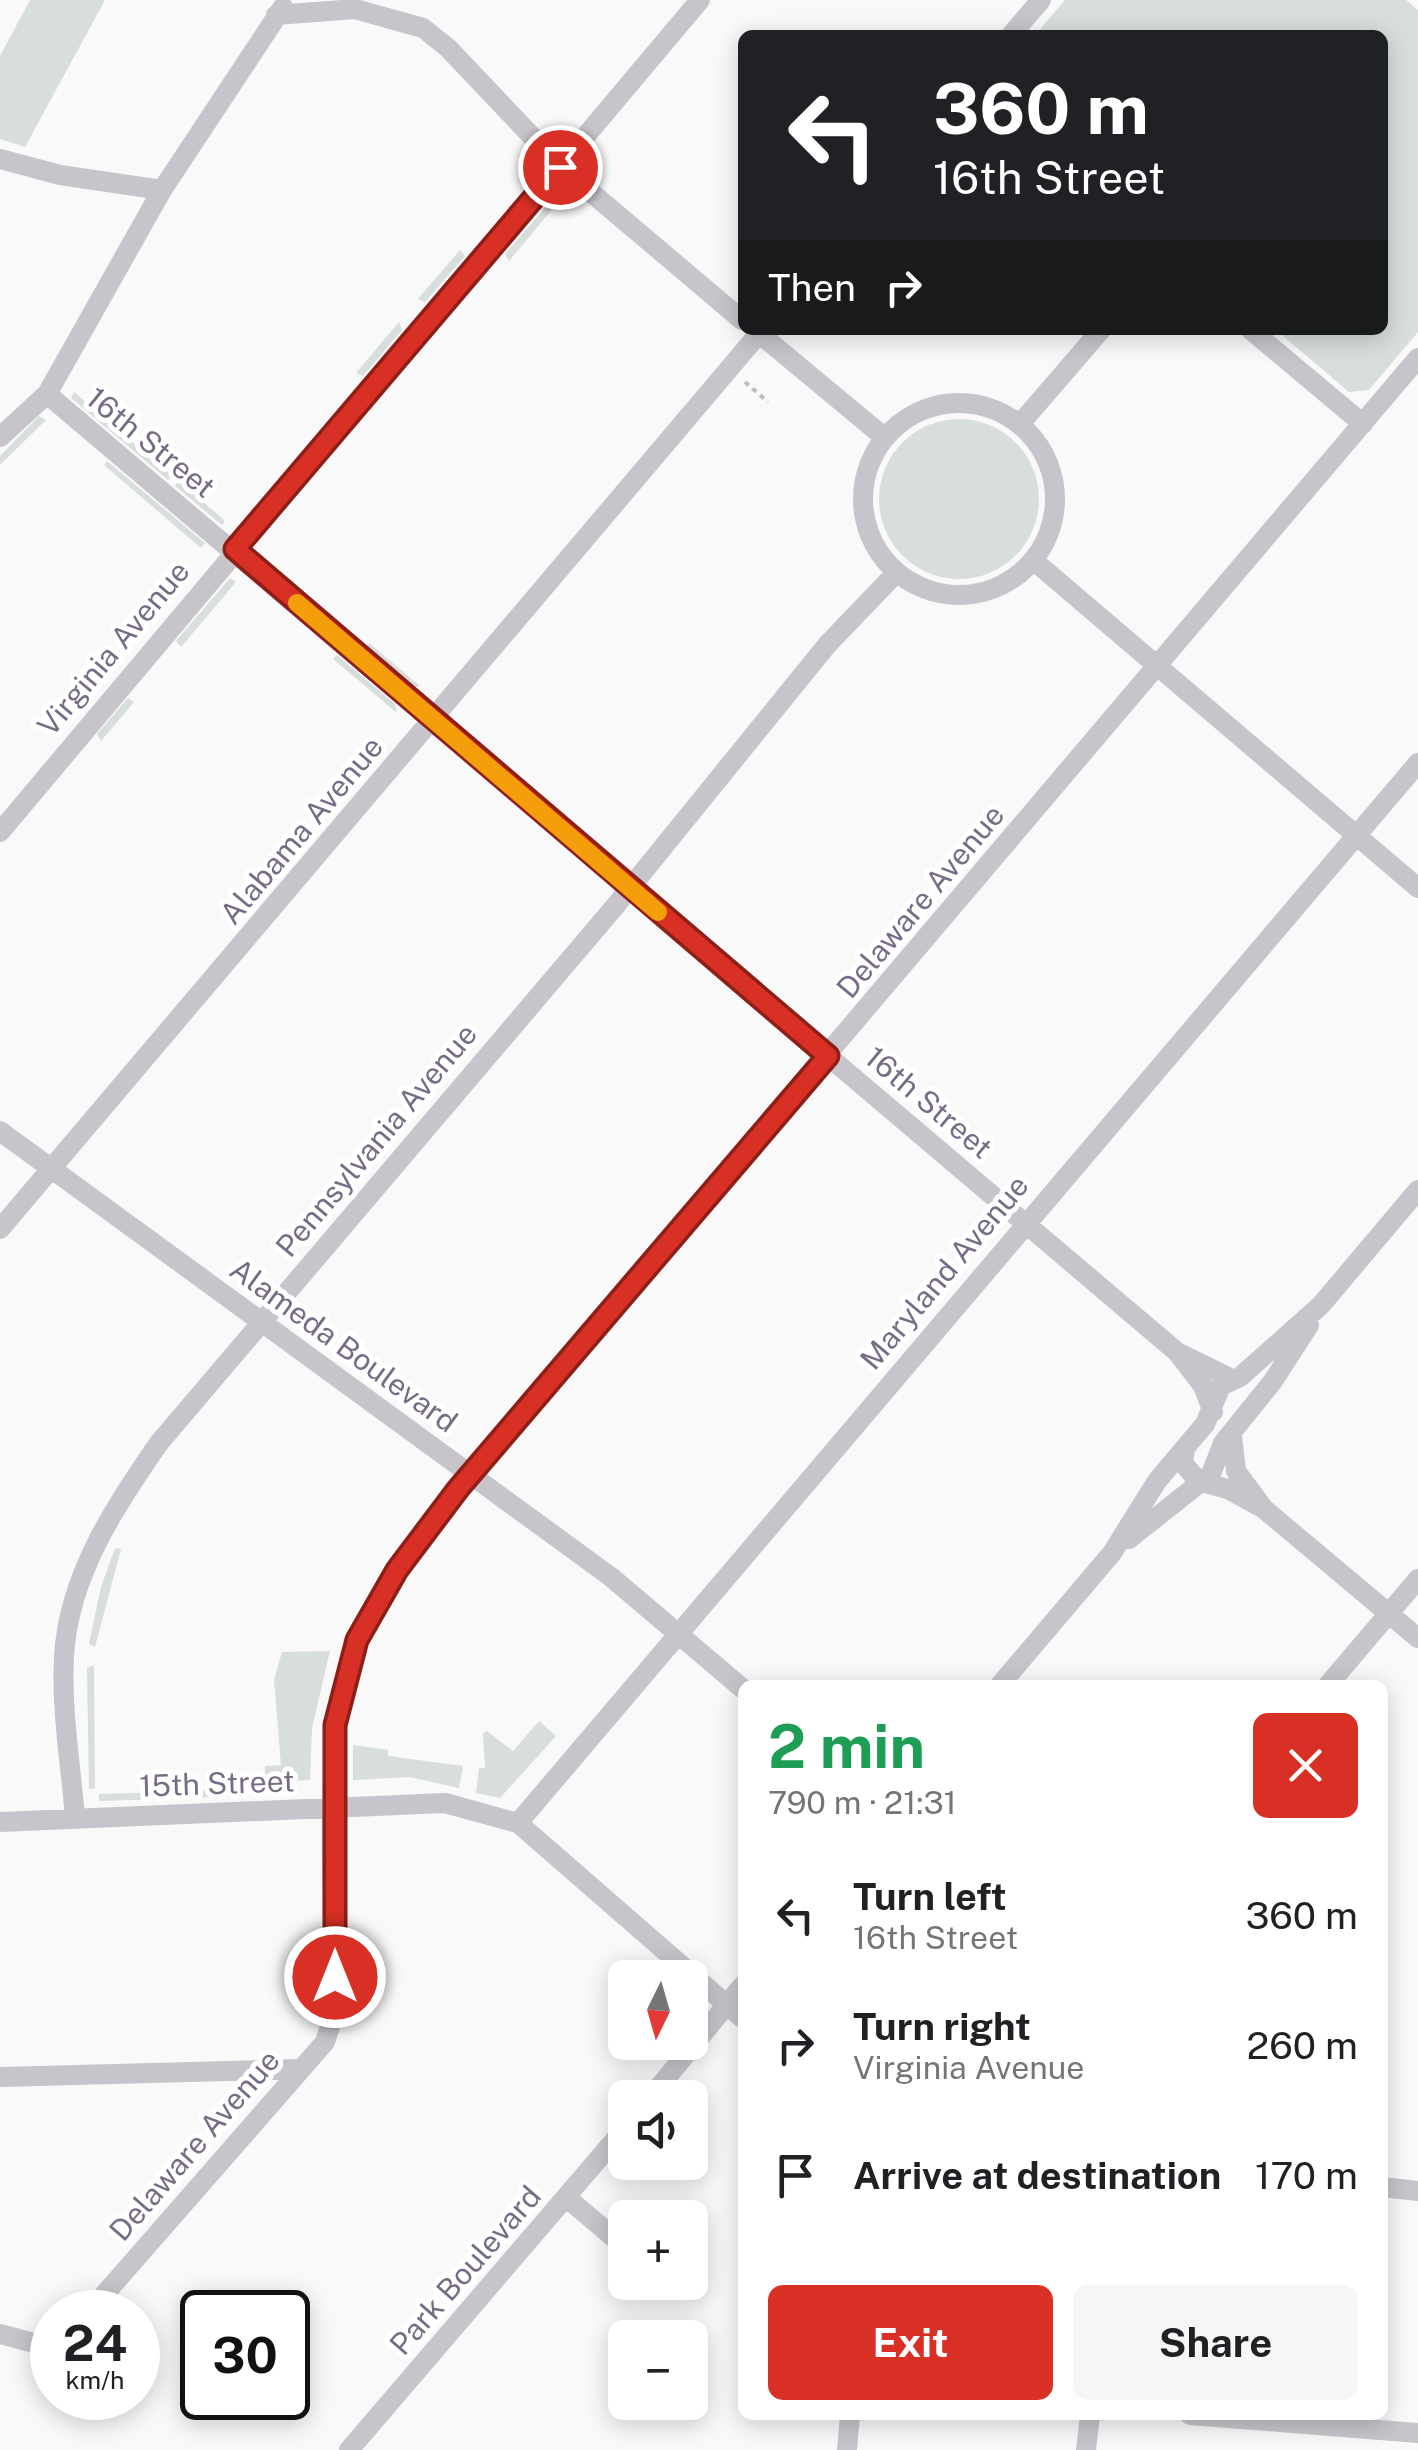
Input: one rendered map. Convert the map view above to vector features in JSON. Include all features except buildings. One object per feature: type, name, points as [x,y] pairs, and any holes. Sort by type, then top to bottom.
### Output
[{"type":"street","name":"Virginia Avenue","points":[[0,832],[700,0]]},
{"type":"street","points":[[1015,30],[1041,0]]},
{"type":"street","points":[[0,437],[47,394],[162,190],[283,8],[356,9],[422,28],[448,48],[560,167],[738,315]]},
{"type":"street","points":[[0,159],[60,175],[162,190]]},
{"type":"street","name":"Alabama Avenue","points":[[0,1230],[432,720],[748,335]]},
{"type":"street","points":[[762,335],[884,437]]},
{"type":"street","points":[[1020,424],[1097,335]]},
{"type":"street","points":[[1257,335],[1363,424]]},
{"type":"street","name":"Delaware Avenue","points":[[108,2290],[325,2042],[335,2012],[335,1725],[357,1640],[397,1570],[472,1475],[1418,358]]},
{"type":"street","name":"16th Street","points":[[47,394],[235,549],[1178,1352]]},
{"type":"street","points":[[941,404],[975,404],[1020,424],[1042,450],[1054,481],[1054,515],[1033,560],[1008,582],[976,593],[926,589],[897,572],[868,532],[862,499],[868,466],[884,437],[910,415],[941,404]]},
{"type":"street","points":[[1033,560],[1418,888]]},
{"type":"street","name":"Pennsylvania Avenue","points":[[75,1818],[64,1656],[85,1566],[121,1498],[159,1443],[629,888],[826,644],[897,572]]},
{"type":"street","name":"Maryland Avenue","points":[[518,1823],[1418,763]]},
{"type":"street","name":"Alameda Boulevard","points":[[0,1131],[611,1577],[738,1685]]},
{"type":"street","points":[[1112,1553],[1216,1467],[1223,1443],[1321,1305],[1418,1190]]},
{"type":"street","points":[[1004,1680],[1112,1553],[1157,1481],[1212,1412],[1220,1386],[1321,1305]]},
{"type":"street","points":[[1178,1352],[1254,1387],[1252,1407]]},
{"type":"street","points":[[1178,1352],[1204,1386],[1212,1412]]},
{"type":"street","points":[[1234,1429],[1232,1452],[1236,1471],[1264,1509]]},
{"type":"street","points":[[1186,1449],[1183,1463],[1198,1480],[1228,1489],[1264,1509],[1418,1638]]},
{"type":"street","points":[[1332,1680],[1418,1579]]},
{"type":"street","name":"15th Street","points":[[0,1822],[445,1803],[518,1823],[735,2010]]},
{"type":"street","points":[[667,2080],[735,2010]]},
{"type":"street","points":[[0,2077],[300,2069]]},
{"type":"street","name":"Park Boulevard","points":[[348,2450],[608,2149]]},
{"type":"street","points":[[1388,2188],[1418,2190]]},
{"type":"street","points":[[567,2198],[608,2233]]},
{"type":"street","points":[[0,2334],[30,2342]]},
{"type":"street","points":[[847,2450],[850,2420]]},
{"type":"street","points":[[1086,2450],[1089,2420]]},
{"type":"street","points":[[1253,2420],[1418,2433]]},
{"type":"path","points":[[744,382],[768,402]]},
{"type":"shaded area","points":[[30,0],[105,0],[25,147],[0,139],[0,56]]},
{"type":"shaded area","points":[[1065,0],[1406,0],[1418,10],[1418,332],[1369,390],[1349,392],[1282,335],[1388,335],[1388,30],[1039,30]]},
{"type":"shaded area","points":[[557,194],[561,199],[509,261],[505,254]]},
{"type":"shaded area","points":[[460,250],[465,256],[425,302],[418,299]]},
{"type":"shaded area","points":[[399,322],[402,330],[363,376],[356,373]]},
{"type":"shaded area","points":[[74,392],[172,476],[168,480],[71,398]]},
{"type":"shaded area","points":[[39,416],[46,420],[0,465],[0,456]]},
{"type":"shaded area","points":[[959,419],[989,425],[1015,443],[1033,469],[1039,499],[1033,529],[1015,555],[989,573],[959,579],[929,573],[903,555],[885,529],[879,499],[885,469],[903,443],[929,425]]},
{"type":"shaded area","points":[[107,461],[205,543],[201,548],[104,465]]},
{"type":"shaded area","points":[[178,480],[225,521],[222,525],[175,486]]},
{"type":"shaded area","points":[[230,578],[236,582],[181,647],[176,641]]},
{"type":"shaded area","points":[[369,643],[420,686],[414,687],[367,648]]},
{"type":"shaded area","points":[[337,655],[395,704],[397,713],[333,659]]},
{"type":"shaded area","points":[[128,698],[134,702],[101,741],[97,734]]},
{"type":"shaded area","points":[[115,1548],[121,1549],[95,1647],[89,1644],[101,1587]]},
{"type":"shaded area","points":[[330,1651],[312,1728],[310,1780],[265,1783],[265,1766],[281,1765],[274,1680],[282,1652]]},
{"type":"shaded area","points":[[94,1665],[95,1788],[89,1789],[87,1668]]},
{"type":"shaded area","points":[[539,1721],[556,1736],[500,1798],[476,1793],[479,1768],[485,1768],[483,1733],[487,1731],[513,1751]]},
{"type":"shaded area","points":[[353,1745],[388,1750],[388,1756],[463,1766],[459,1788],[409,1777],[353,1780]]},
{"type":"shaded area","points":[[243,1789],[240,1796],[191,1798],[188,1791]]},
{"type":"shaded area","points":[[167,1792],[166,1799],[99,1801],[99,1794]]},
{"type":"slow traffic","points":[[297,603],[658,912]]},
{"type":"route","points":[[335,1977],[335,1725],[357,1640],[397,1570],[458,1489],[828,1056],[235,549],[560,167]]}]
